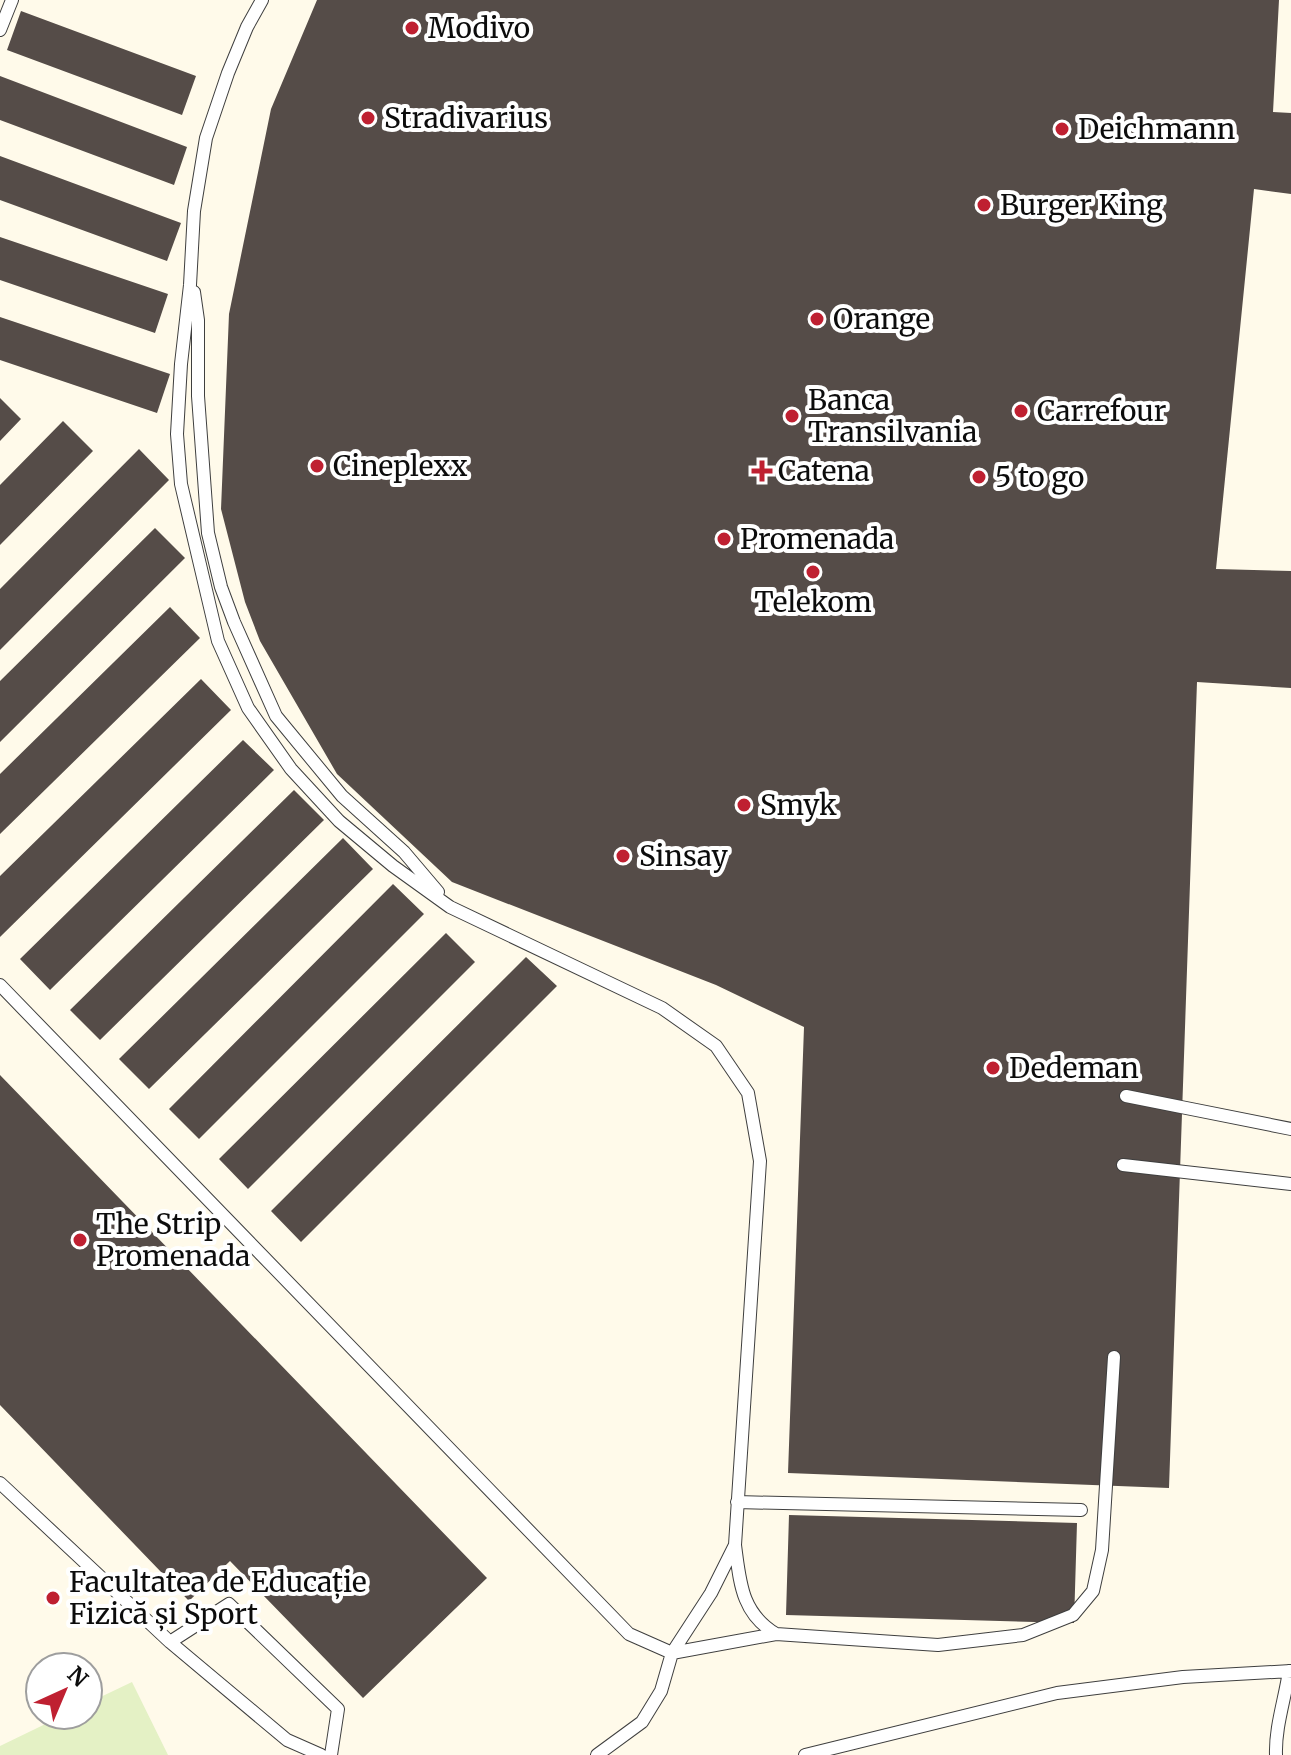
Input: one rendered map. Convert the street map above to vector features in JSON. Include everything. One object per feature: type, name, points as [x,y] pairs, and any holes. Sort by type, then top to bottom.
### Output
[{"type":"lane","points":[[0,30],[12,0]]},
{"type":"lane","points":[[262,0],[228,73],[206,138],[194,211],[177,434],[181,484],[218,641],[248,708],[291,769],[339,821],[393,866],[450,907],[662,1008],[716,1046],[748,1093],[760,1161],[735,1545],[741,1592],[760,1625],[776,1634]]},
{"type":"lane","points":[[191,259],[198,320],[198,396],[208,533],[221,587],[234,622],[276,716],[342,796],[404,852],[450,907]]},
{"type":"lane","points":[[0,985],[629,1634],[672,1653],[776,1634],[938,1645],[1023,1635],[1073,1615],[1093,1591],[1102,1550],[1114,1357]]},
{"type":"lane","points":[[1126,1096],[1291,1129]]},
{"type":"lane","points":[[1123,1165],[1291,1184]]},
{"type":"lane","points":[[0,1483],[170,1642],[287,1740],[321,1755]]},
{"type":"lane","points":[[737,1502],[1081,1510]]},
{"type":"lane","points":[[597,1755],[642,1722],[661,1691],[672,1653],[711,1593],[735,1545]]},
{"type":"lane","points":[[170,1642],[229,1604],[338,1709],[331,1755]]},
{"type":"lane","points":[[805,1755],[1057,1693],[1183,1677],[1290,1671],[1275,1736],[1276,1755]]},
{"type":"green space","points":[[132,1682],[168,1755],[0,1755],[0,1746],[31,1731],[104,1731],[104,1695]]},
{"type":"building","name":"Promenada","points":[[317,0],[1279,0],[1273,112],[1291,113],[1291,194],[1254,189],[1216,569],[1291,571],[1291,688],[1197,682],[1169,1488],[788,1473],[804,1027],[716,985],[452,882],[337,774],[260,641],[245,602],[221,509],[229,314],[271,109]]},
{"type":"building","points":[[21,11],[196,76],[182,115],[7,50]]},
{"type":"building","points":[[0,76],[187,147],[174,185],[0,120]]},
{"type":"building","points":[[0,156],[181,223],[167,261],[0,200]]},
{"type":"building","points":[[0,237],[168,294],[155,333],[0,280]]},
{"type":"building","points":[[0,317],[170,374],[157,413],[0,360]]},
{"type":"building","points":[[0,398],[21,419],[0,441]]},
{"type":"building","points":[[63,421],[93,451],[0,545],[0,485]]},
{"type":"building","points":[[139,449],[169,480],[0,650],[0,589]]},
{"type":"building","points":[[155,528],[185,558],[0,742],[0,681]]},
{"type":"building","points":[[170,607],[200,638],[0,834],[0,774]]},
{"type":"building","points":[[201,679],[231,710],[0,937],[0,876]]},
{"type":"building","points":[[243,740],[274,770],[50,990],[20,959]]},
{"type":"building","points":[[294,790],[324,820],[100,1040],[70,1010]]},
{"type":"building","points":[[343,838],[373,869],[149,1089],[119,1059]]},
{"type":"building","points":[[393,884],[424,914],[199,1139],[169,1109]]},
{"type":"building","points":[[446,933],[475,962],[248,1189],[219,1159]]},
{"type":"building","points":[[526,957],[557,986],[301,1242],[271,1211]]},
{"type":"building","name":"The Strip Promenada","points":[[0,1075],[487,1578],[363,1698],[230,1561],[189,1601],[0,1405]]},
{"type":"building","points":[[789,1515],[1077,1523],[1074,1623],[786,1615]]},
{"type":"place","name":"Modivo","points":[[412,28]]},
{"type":"place","name":"Stradivarius","points":[[368,118]]},
{"type":"place","name":"Deichmann","points":[[1062,129]]},
{"type":"place","name":"Burger King","points":[[984,205]]},
{"type":"place","name":"Orange","points":[[817,319]]},
{"type":"place","name":"Carrefour","points":[[1021,411]]},
{"type":"place","name":"Banca Transilvania","points":[[792,416]]},
{"type":"place","name":"Cineplexx","points":[[317,466]]},
{"type":"place","name":"Catena","points":[[762,471]]},
{"type":"place","name":"5 to go","points":[[979,477]]},
{"type":"place","name":"Promenada","points":[[724,539]]},
{"type":"place","name":"Telekom","points":[[813,572]]},
{"type":"place","name":"Smyk","points":[[744,805]]},
{"type":"place","name":"Sinsay","points":[[623,856]]},
{"type":"place","name":"Dedeman","points":[[993,1068]]},
{"type":"place","name":"The Strip Promenada","points":[[80,1240]]},
{"type":"place","name":"Facultatea de Educație Fizică și Sport","points":[[53,1598]]}]
